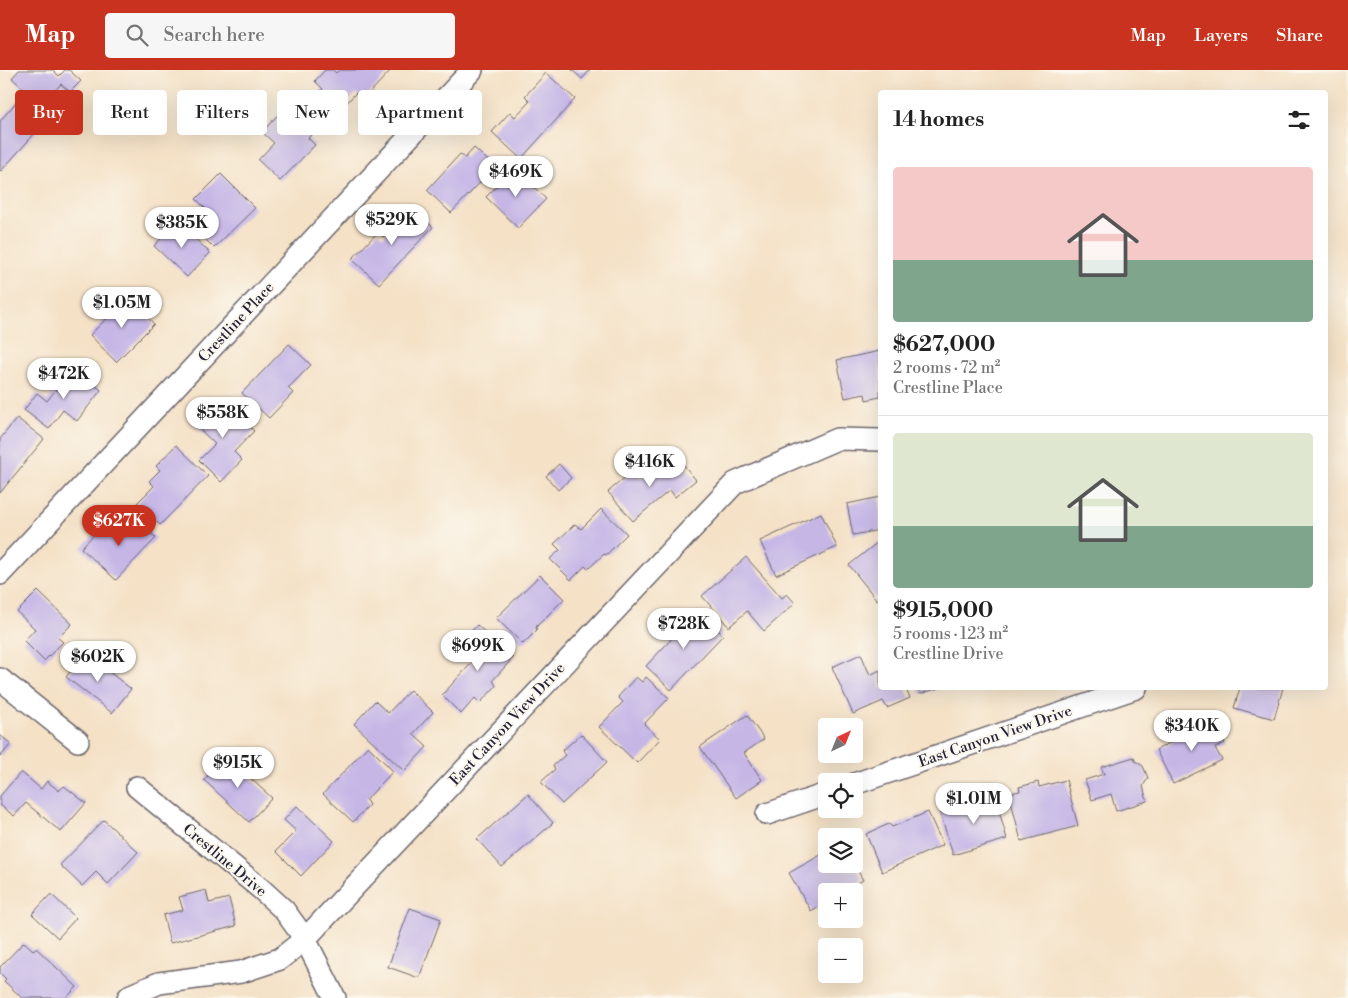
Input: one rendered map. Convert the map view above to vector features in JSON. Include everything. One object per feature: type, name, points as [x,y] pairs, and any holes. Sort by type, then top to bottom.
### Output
[{"type":"street","name":"Crestline Place","points":[[0,574],[472,70]]},
{"type":"street","name":"East Canyon View Drive","points":[[128,998],[159,983],[241,972],[280,959],[305,939],[735,483],[836,439],[878,440]]},
{"type":"street","points":[[0,679],[78,741]]},
{"type":"street","name":"East Canyon View Drive","points":[[863,781],[1130,690]]},
{"type":"street","name":"Crestline Drive","points":[[137,787],[284,910],[305,939],[335,998]]},
{"type":"street","points":[[767,814],[818,797]]},
{"type":"building","points":[[19,70],[53,70],[59,76],[65,70],[69,70],[81,81],[72,90],[68,90],[61,84],[56,90],[24,90],[12,78]]},
{"type":"building","points":[[325,70],[333,70],[336,73],[339,70],[391,70],[372,90],[358,90],[358,95],[356,93],[348,102],[348,90],[322,90],[323,89],[315,81]]},
{"type":"building","points":[[572,70],[590,70],[582,79]]},
{"type":"building","points":[[546,73],[575,99],[521,159],[492,132],[510,112],[515,117],[530,101],[525,96]]},
{"type":"building","points":[[15,104],[15,135],[33,135],[1,171],[0,170],[0,121]]},
{"type":"building","points":[[277,116],[277,135],[311,135],[308,138],[315,145],[280,181],[258,160],[274,143],[265,135],[267,135],[267,127]]},
{"type":"building","points":[[474,148],[495,167],[451,213],[427,190],[460,154],[465,158]]},
{"type":"building","points":[[514,168],[546,199],[518,228],[486,197]]},
{"type":"building","points":[[221,174],[255,208],[214,248],[195,229],[210,213],[196,199]]},
{"type":"building","points":[[412,207],[433,227],[379,284],[352,259],[378,232],[383,237]]},
{"type":"building","points":[[177,221],[210,253],[187,277],[154,246]]},
{"type":"building","points":[[128,297],[154,324],[116,362],[90,335]]},
{"type":"building","points":[[289,344],[311,365],[288,388],[293,393],[269,418],[242,393]]},
{"type":"building","points":[[878,351],[878,397],[866,400],[865,394],[845,398],[837,360]]},
{"type":"building","points":[[73,368],[101,390],[77,421],[63,410],[49,429],[24,410],[37,393],[47,401]]},
{"type":"building","points":[[222,401],[254,431],[234,452],[242,460],[221,482],[199,460],[215,444],[193,423],[208,407],[213,411]]},
{"type":"building","points":[[17,418],[44,439],[0,493],[0,439]]},
{"type":"building","points":[[176,445],[208,476],[160,525],[137,503],[154,486],[149,481],[160,470],[156,466]]},
{"type":"building","points":[[678,458],[696,480],[675,497],[670,490],[633,521],[608,492],[634,470],[642,479],[655,469],[659,474]]},
{"type":"building","points":[[559,464],[571,478],[558,490],[546,476]]},
{"type":"building","points":[[878,497],[878,530],[853,535],[847,504]]},
{"type":"building","points":[[601,509],[627,534],[606,555],[604,554],[588,569],[585,566],[571,580],[550,559],[560,550],[554,544],[575,524],[581,529]]},
{"type":"building","points":[[821,513],[837,547],[776,575],[760,541]]},
{"type":"building","points":[[133,517],[156,538],[116,580],[81,548],[101,527],[113,539]]},
{"type":"building","points":[[878,542],[878,599],[877,600],[849,565]]},
{"type":"building","points":[[746,557],[782,598],[787,594],[795,603],[764,631],[747,611],[729,627],[702,596]]},
{"type":"building","points":[[540,575],[564,599],[536,627],[537,630],[523,644],[496,618]]},
{"type":"building","points":[[38,591],[72,624],[58,638],[63,642],[44,661],[24,641],[35,629],[17,612]]},
{"type":"building","points":[[698,611],[723,635],[671,690],[646,666]]},
{"type":"building","points":[[477,625],[513,658],[493,680],[496,686],[480,703],[475,698],[461,714],[442,695],[480,654],[464,639]]},
{"type":"building","points":[[85,653],[131,689],[112,713],[66,677]]},
{"type":"building","points":[[861,654],[870,675],[878,671],[878,690],[906,690],[910,698],[887,708],[883,701],[853,714],[832,667]]},
{"type":"building","points":[[636,677],[642,682],[646,677],[669,698],[644,724],[660,739],[637,763],[599,727],[623,702],[618,697]]},
{"type":"building","points":[[410,690],[433,712],[413,734],[427,747],[404,771],[354,724],[375,701],[388,713]]},
{"type":"building","points":[[919,690],[933,690],[920,694]]},
{"type":"building","points":[[1239,690],[1282,690],[1274,719],[1234,708]]},
{"type":"building","points":[[747,715],[764,739],[744,753],[762,780],[736,798],[700,747]]},
{"type":"building","points":[[1213,719],[1225,743],[1215,748],[1222,760],[1173,784],[1156,750],[1192,731],[1191,729]]},
{"type":"building","points":[[581,734],[607,762],[562,804],[541,782],[555,769],[553,766],[565,755],[562,751]]},
{"type":"building","points":[[0,735],[11,744],[0,757]]},
{"type":"building","points":[[368,746],[393,771],[366,800],[369,805],[353,822],[323,794]]},
{"type":"building","points":[[226,756],[272,798],[249,822],[204,780]]},
{"type":"building","points":[[1134,757],[1135,761],[1143,766],[1148,778],[1143,786],[1147,801],[1116,811],[1111,794],[1092,800],[1085,780],[1104,774],[1101,767]]},
{"type":"building","points":[[21,772],[41,789],[47,781],[59,791],[64,786],[86,803],[61,832],[26,803],[14,816],[0,805],[0,796]]},
{"type":"building","points":[[1066,780],[1078,826],[1021,841],[1009,793],[1020,791],[1019,787],[1038,782],[1039,787]]},
{"type":"building","points":[[994,793],[1007,839],[953,855],[940,812],[970,803],[968,800]]},
{"type":"building","points":[[528,794],[553,823],[502,867],[477,839]]},
{"type":"building","points":[[297,806],[334,841],[301,876],[276,851],[296,831],[284,820]]},
{"type":"building","points":[[928,812],[943,845],[882,872],[866,834],[889,824],[892,827]]},
{"type":"building","points":[[104,820],[138,852],[108,884],[96,872],[82,886],[60,865]]},
{"type":"building","points":[[818,857],[818,873],[859,873],[863,880],[858,883],[818,883],[818,907],[811,911],[789,873]]},
{"type":"building","points":[[206,890],[209,903],[229,898],[236,926],[170,943],[163,915],[183,910],[179,897]]},
{"type":"building","points":[[51,894],[76,918],[58,938],[32,914]]},
{"type":"building","points":[[410,908],[441,919],[419,978],[388,967]]},
{"type":"building","points":[[24,942],[33,950],[36,948],[77,987],[66,998],[22,998],[4,981],[6,979],[0,973],[0,967]]}]
